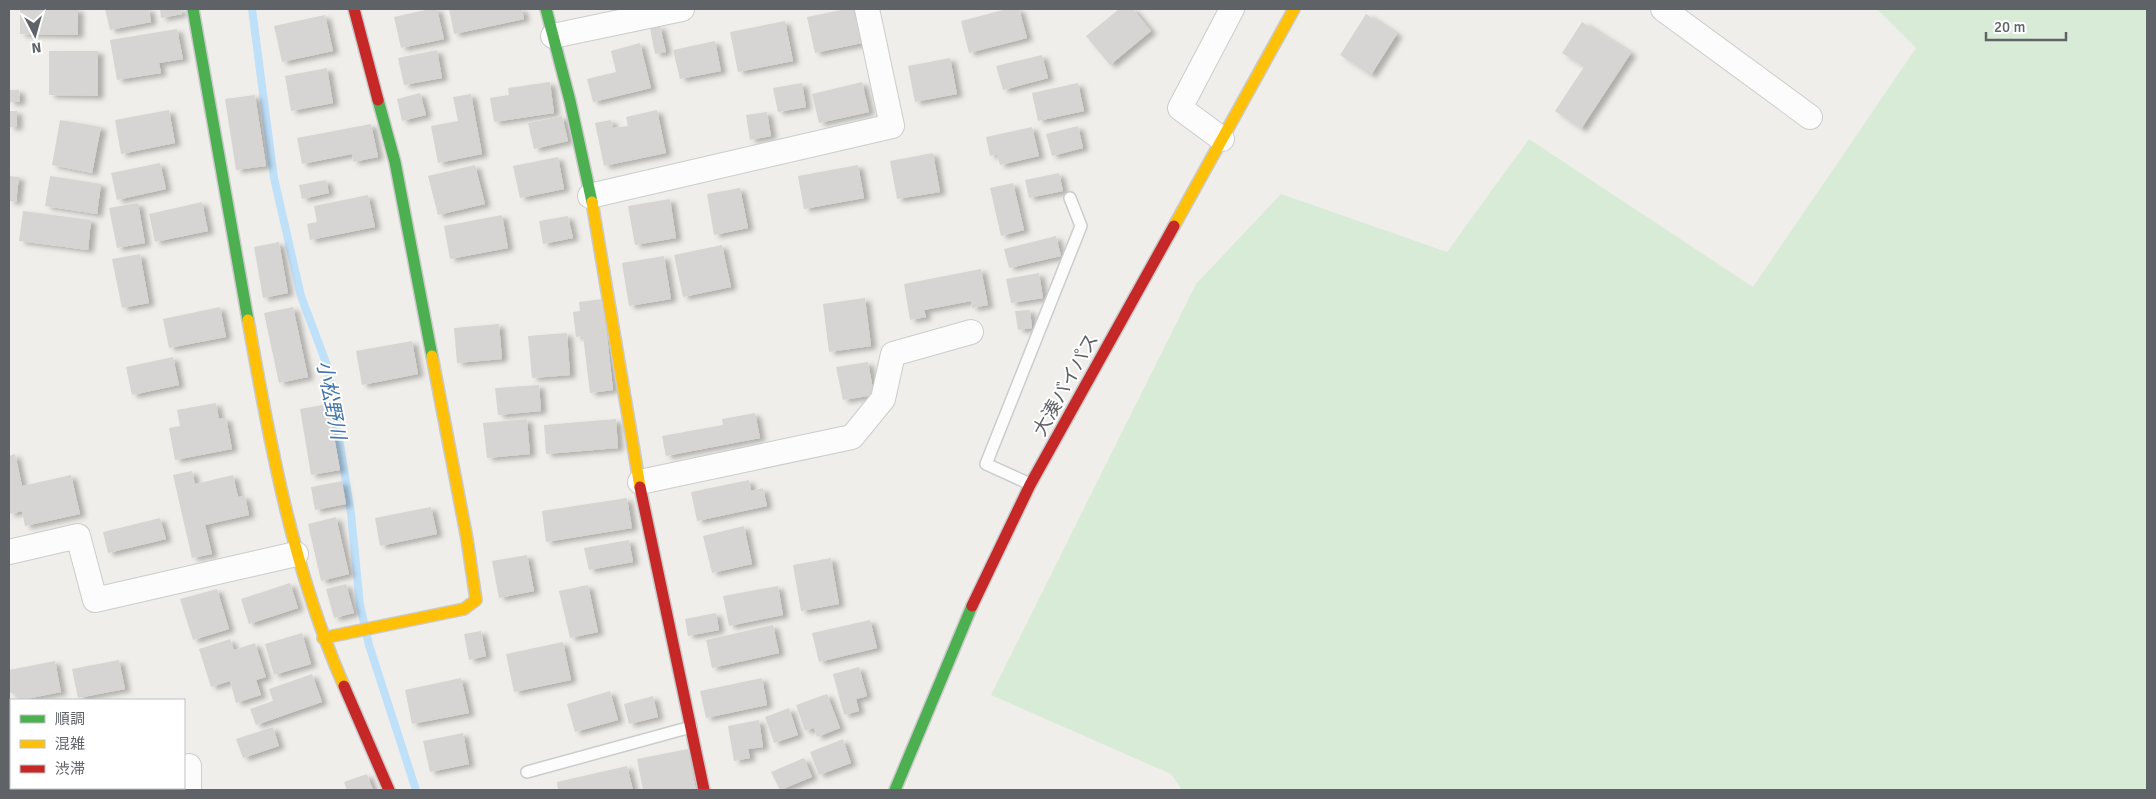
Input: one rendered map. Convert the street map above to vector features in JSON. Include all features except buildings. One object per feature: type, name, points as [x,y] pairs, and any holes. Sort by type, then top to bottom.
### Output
[{"type":"main road","points":[[193,9],[264,409],[296,554],[323,638],[389,790]]},
{"type":"main road","points":[[323,638],[464,609],[476,600],[467,539],[395,162],[354,9]]},
{"type":"main road","points":[[546,9],[590,196],[647,527],[692,727],[704,790]]},
{"type":"main road","name":"大湊バイパス","points":[[895,790],[967,616],[1030,485],[1294,9]]},
{"type":"street","points":[[553,36],[682,9]]},
{"type":"street","points":[[590,196],[892,126],[867,9]]},
{"type":"street","points":[[1222,139],[1180,108],[1232,9]]},
{"type":"street","points":[[1663,9],[1810,117]]},
{"type":"street","points":[[640,482],[852,437],[883,399],[893,354],[971,332]]},
{"type":"street","points":[[9,552],[78,536],[95,600],[296,554]]},
{"type":"street","points":[[189,766],[189,790]]},
{"type":"lane","points":[[1030,485],[986,464],[1081,226],[1070,198]]},
{"type":"lane","points":[[527,772],[692,727]]},
{"type":"green space","points":[[1877,9],[2147,9],[2147,790],[1182,790],[1171,774],[991,695],[1196,284],[1281,194],[1447,252],[1529,139],[1753,287],[1916,48]]},
{"type":"waterway","name":"小松野川","points":[[252,9],[274,178],[301,296],[328,368],[351,514],[360,605],[369,645],[416,790]]},
{"type":"traffic: fast","points":[[193,9],[248,320]]},
{"type":"traffic: fast","points":[[546,9],[570,101],[592,202]]},
{"type":"traffic: fast","points":[[378,100],[395,162],[432,356]]},
{"type":"traffic: fast","points":[[895,790],[972,606]]},
{"type":"traffic: slow","points":[[1174,226],[1294,9]]},
{"type":"traffic: slow","points":[[592,202],[640,487]]},
{"type":"traffic: slow","points":[[248,320],[265,414],[297,552],[326,642],[344,686]]},
{"type":"traffic: slow","points":[[323,638],[464,609],[476,600],[467,539],[432,356]]},
{"type":"traffic: jam","points":[[354,9],[378,100]]},
{"type":"traffic: jam","points":[[972,606],[1030,485],[1174,226]]},
{"type":"traffic: jam","points":[[640,487],[704,790]]},
{"type":"traffic: jam","points":[[344,686],[389,790]]}]
